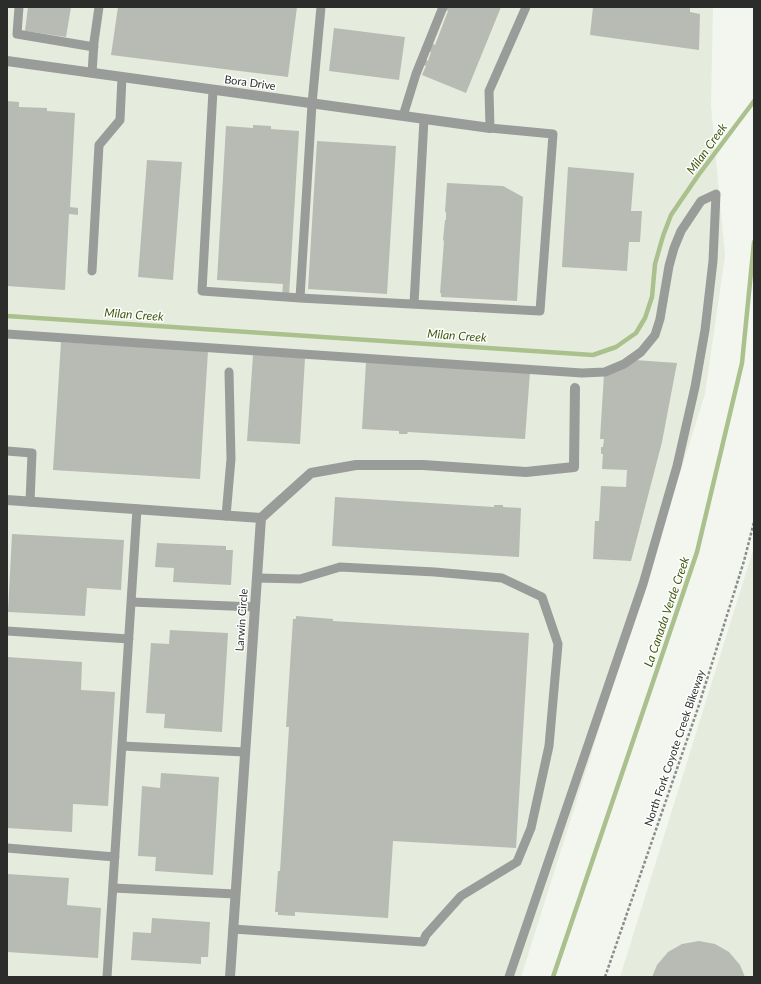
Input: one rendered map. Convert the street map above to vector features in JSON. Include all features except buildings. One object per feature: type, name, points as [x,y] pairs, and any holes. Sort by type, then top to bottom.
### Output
[{"type":"street","name":"Bora Drive","points":[[7,61],[490,128]]},
{"type":"street","points":[[7,500],[261,518],[311,473],[356,465],[423,465],[526,472],[574,467],[574,388]]},
{"type":"street","name":"Larwin Circle","points":[[230,977],[261,518]]},
{"type":"lane","points":[[19,7],[17,34],[94,47]]},
{"type":"lane","points":[[92,73],[100,7]]},
{"type":"lane","points":[[300,298],[312,104],[321,7]]},
{"type":"lane","points":[[403,116],[416,74],[442,7]]},
{"type":"lane","points":[[213,90],[202,291],[540,311],[553,134],[490,128],[489,91],[526,7]]},
{"type":"lane","points":[[92,271],[99,146],[120,120],[122,77]]},
{"type":"lane","points":[[414,304],[424,119]]},
{"type":"lane","points":[[7,334],[582,373],[605,372],[624,364],[641,352],[655,335],[660,319],[669,266],[681,231],[701,201],[716,194],[713,261],[705,330],[695,387],[677,466],[640,591],[509,977]]},
{"type":"lane","points":[[226,516],[231,460],[229,372]]},
{"type":"lane","points":[[7,451],[32,453],[30,502]]},
{"type":"lane","points":[[107,977],[137,509]]},
{"type":"lane","points":[[233,929],[422,942],[426,935],[461,896],[517,862],[531,828],[550,746],[558,644],[542,597],[502,578],[435,572],[340,568],[300,579],[257,578]]},
{"type":"lane","points":[[131,602],[255,607]]},
{"type":"lane","points":[[7,631],[129,639]]},
{"type":"lane","points":[[122,746],[245,752]]},
{"type":"lane","points":[[7,848],[115,856]]},
{"type":"lane","points":[[113,888],[235,894]]},
{"type":"path","name":"North Fork Coyote Creek Bikeway","points":[[605,977],[698,708],[744,560],[754,522]]},
{"type":"shaded area","points":[[7,7],[713,7],[711,106],[725,256],[705,394],[521,977],[7,977]]},
{"type":"shaded area","points":[[754,547],[754,977],[620,977]]},
{"type":"waterway","name":"Milan Creek","points":[[7,316],[593,355],[616,347],[636,333],[645,318],[652,297],[655,264],[671,215],[697,177],[754,101]]},
{"type":"waterway","name":"La Canada Verde Creek","points":[[553,977],[697,552],[742,363],[754,242]]}]
